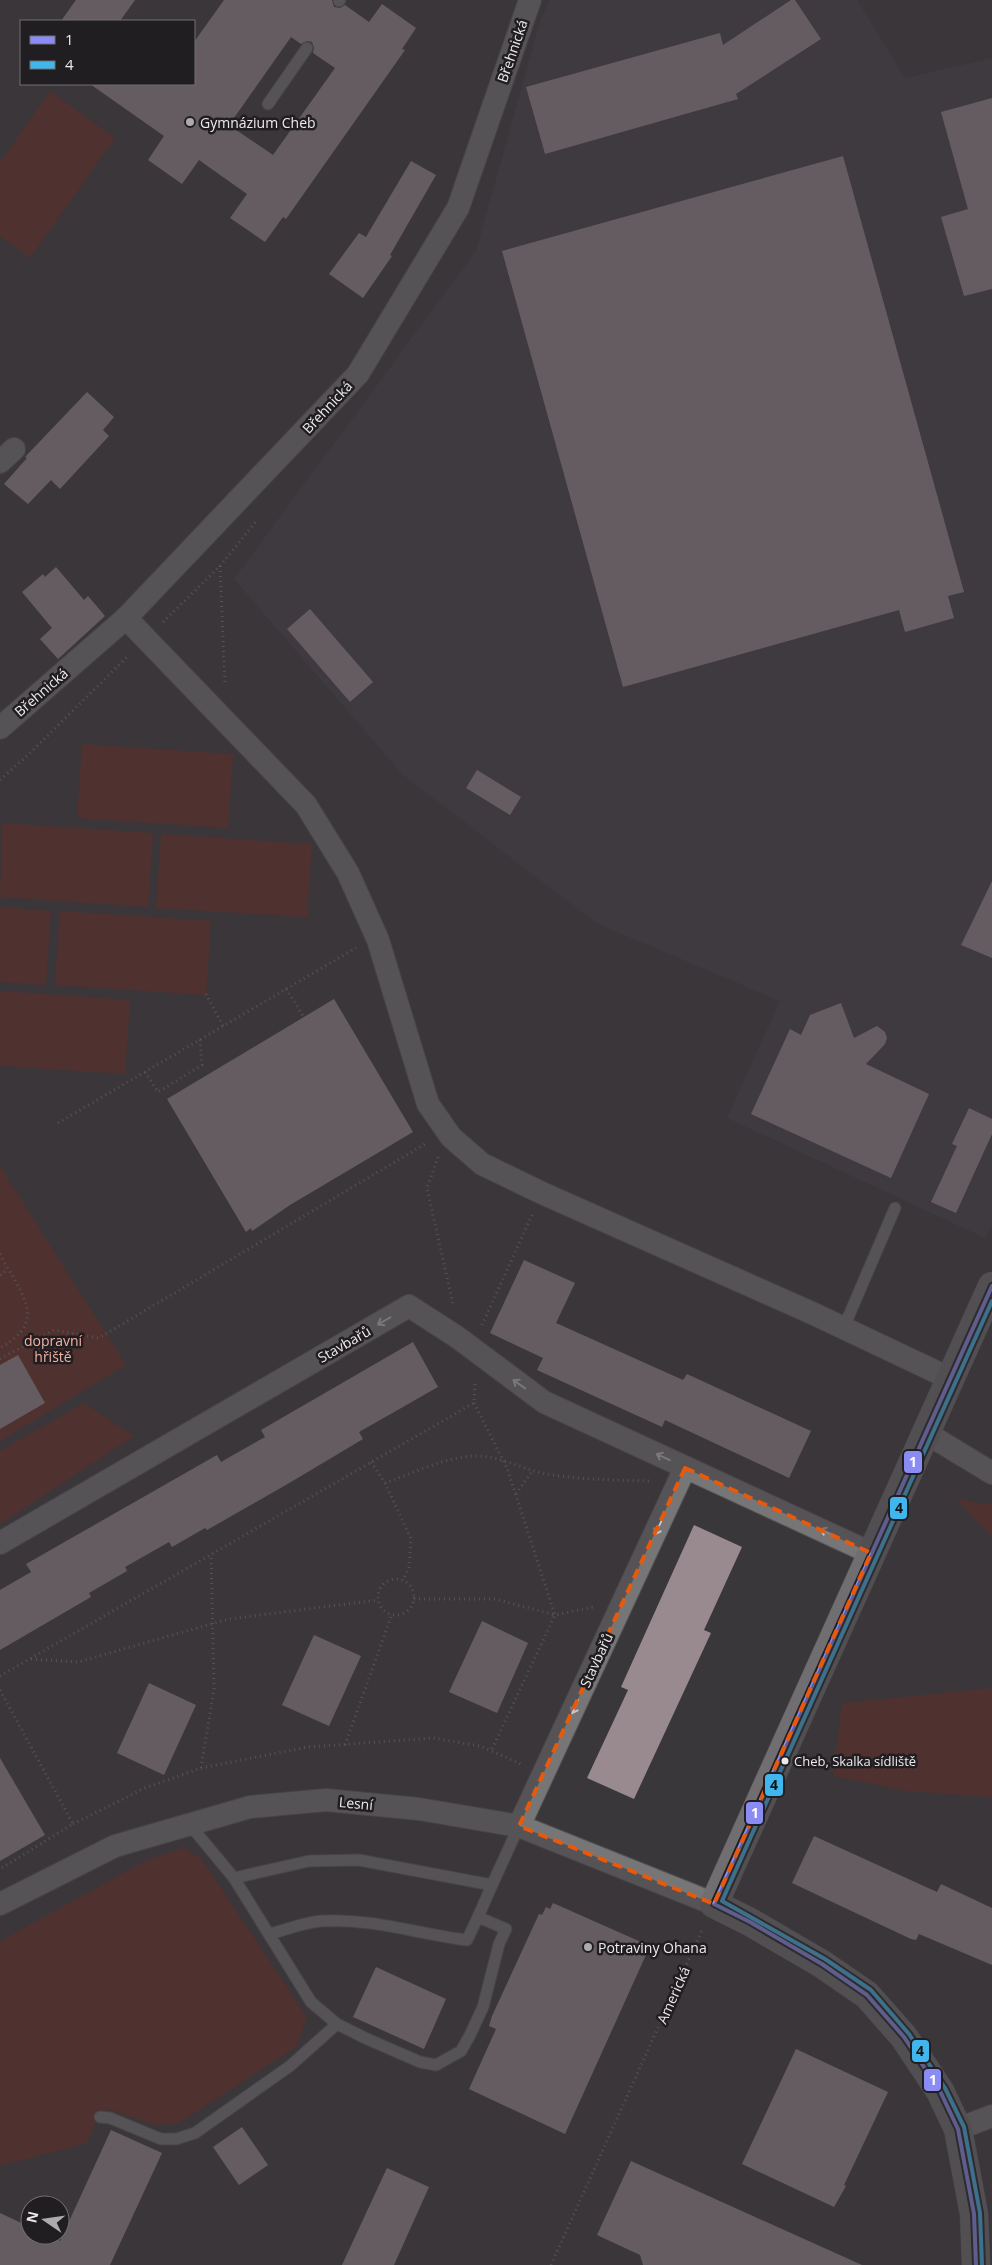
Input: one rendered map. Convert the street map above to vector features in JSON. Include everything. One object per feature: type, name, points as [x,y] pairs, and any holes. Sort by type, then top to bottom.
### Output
[{"type":"street","name":"Břehnická","points":[[0,728],[126,618],[358,374],[458,208],[530,0]]},
{"type":"street","points":[[126,618],[306,805],[348,873],[378,940],[428,1104],[447,1131],[482,1164],[542,1194],[844,1328],[949,1378]]},
{"type":"street","points":[[976,2265],[974,2214],[958,2130],[940,2091],[904,2037],[867,1995],[805,1954],[714,1904],[992,1286]]},
{"type":"street","name":"Stavbařů","points":[[0,1542],[409,1306],[544,1402],[682,1475],[871,1553]]},
{"type":"street","points":[[926,1434],[992,1474]]},
{"type":"street","name":"Stavbařů","points":[[519,1826],[682,1475]]},
{"type":"street","name":"Lesní","points":[[0,1904],[115,1846],[250,1807],[326,1800],[419,1809],[519,1826],[714,1904]]},
{"type":"street","points":[[958,2130],[992,2116]]},
{"type":"lane","points":[[268,104],[306,48]]},
{"type":"lane","points":[[844,1328],[895,1208]]},
{"type":"lane","points":[[190,1825],[234,1878],[311,2002],[337,2024],[420,2062],[436,2065],[461,2051],[483,2007],[493,1966],[506,1929],[478,1917]]},
{"type":"lane","points":[[269,1934],[319,1921],[354,1921],[391,1925],[438,1936],[468,1940],[519,1826]]},
{"type":"lane","points":[[234,1878],[310,1861],[359,1860],[492,1885]]},
{"type":"lane","points":[[100,2117],[110,2118],[161,2139],[176,2139],[196,2134],[290,2066],[337,2024]]},
{"type":"path","points":[[220,566],[227,723]]},
{"type":"path","points":[[58,1123],[353,949],[378,940]]},
{"type":"path","points":[[286,989],[304,1017]]},
{"type":"path","points":[[206,994],[223,1026]]},
{"type":"path","points":[[145,1072],[158,1092],[202,1065],[200,1040]]},
{"type":"path","points":[[447,1131],[427,1188],[469,1347],[474,1403],[504,1461],[555,1614],[491,1751]]},
{"type":"path","points":[[0,1358],[54,1330],[99,1338],[447,1131]]},
{"type":"path","points":[[469,1347],[542,1194]]},
{"type":"path","points":[[0,1254],[22,1294],[28,1314],[25,1327],[16,1339],[0,1348]]},
{"type":"path","points":[[0,1274],[8,1269]]},
{"type":"path","points":[[0,1676],[474,1403]]},
{"type":"path","points":[[385,1483],[451,1460],[474,1456],[504,1461],[545,1474],[588,1479],[682,1475]]},
{"type":"path","points":[[371,1462],[385,1483],[411,1539],[409,1568],[403,1580]]},
{"type":"path","points":[[516,1494],[533,1470]]},
{"type":"path","points":[[201,1768],[214,1689],[211,1554]]},
{"type":"path","points":[[392,1579],[403,1580],[412,1588],[414,1599],[412,1605],[404,1613],[392,1614],[382,1608],[378,1600],[379,1591],[386,1581],[392,1579]]},
{"type":"path","points":[[414,1599],[495,1599],[555,1614],[623,1601]]},
{"type":"path","points":[[30,1659],[78,1662],[239,1618],[378,1600]]},
{"type":"path","points":[[345,1745],[392,1614]]},
{"type":"path","points":[[0,1690],[73,1824]]},
{"type":"path","points":[[0,1869],[73,1824],[145,1788],[201,1768],[308,1747],[432,1738],[480,1746],[544,1774]]},
{"type":"path","name":"Americká","points":[[551,2265],[714,1904]]},
{"type":"highlighted area","points":[[685,1468],[871,1553],[714,1904],[519,1826]]},
{"type":"shaded area","points":[[549,0],[857,0],[905,78],[992,58],[992,1226],[985,1238],[727,1118],[780,1001],[596,923],[402,774],[234,579],[476,251],[539,25]]},
{"type":"green space","points":[[50,91],[115,138],[30,258],[0,236],[0,163]]},
{"type":"green space","points":[[82,744],[233,754],[228,828],[77,818]]},
{"type":"green space","points":[[2,823],[153,833],[148,907],[0,897]]},
{"type":"green space","points":[[161,834],[312,844],[307,917],[156,908]]},
{"type":"green space","points":[[0,907],[51,911],[46,985],[0,982]]},
{"type":"green space","points":[[60,911],[211,921],[206,995],[55,985]]},
{"type":"green space","points":[[0,991],[130,1000],[125,1074],[0,1066]]},
{"type":"green space","name":"dopravní hřiště","points":[[0,1166],[126,1365],[0,1441]]},
{"type":"green space","points":[[84,1403],[134,1436],[0,1524],[0,1451]]},
{"type":"green space","points":[[956,1499],[992,1505],[992,1537]]},
{"type":"green space","points":[[992,1688],[992,1797],[906,1791],[833,1776],[842,1703]]},
{"type":"green space","points":[[183,1848],[201,1858],[307,2017],[296,2047],[179,2123],[154,2125],[109,2109],[100,2113],[87,2143],[0,2166],[0,1941],[149,1859]]},
{"type":"building","points":[[76,0],[135,0],[121,20],[62,20]]},
{"type":"building","name":"Gymnázium Cheb","points":[[224,0],[332,0],[334,7],[340,8],[345,5],[369,22],[382,4],[416,28],[402,49],[405,50],[286,219],[283,217],[265,242],[230,218],[247,194],[199,160],[182,184],[148,160],[164,136],[91,85],[195,85],[195,41]],"holes":[[[291,37],[301,44],[307,41],[312,42],[313,53],[335,68],[273,155],[229,125]]]},
{"type":"building","points":[[791,0],[795,0],[821,39],[736,94],[738,99],[545,154],[526,87],[720,33],[723,45]]},
{"type":"building","points":[[992,98],[992,289],[964,296],[941,217],[968,209],[941,112]]},
{"type":"building","points":[[843,156],[964,592],[948,596],[954,618],[905,632],[899,610],[623,687],[502,251]]},
{"type":"building","points":[[411,161],[436,175],[390,255],[392,256],[363,298],[329,274],[359,233],[366,237]]},
{"type":"building","points":[[87,392],[114,417],[103,430],[109,436],[60,489],[51,480],[28,504],[4,484],[27,458],[25,457]]},
{"type":"building","points":[[56,567],[84,600],[88,596],[105,616],[58,659],[40,639],[52,628],[22,592],[43,574],[45,577]]},
{"type":"building","points":[[310,609],[373,682],[350,702],[287,629]]},
{"type":"building","points":[[477,770],[521,797],[510,815],[466,788]]},
{"type":"building","points":[[992,881],[992,958],[961,945]]},
{"type":"building","points":[[334,999],[413,1132],[290,1205],[252,1231],[251,1228],[246,1232],[167,1099]]},
{"type":"building","points":[[841,1003],[854,1038],[877,1026],[885,1032],[887,1038],[885,1044],[866,1064],[929,1094],[891,1178],[751,1114],[790,1029],[801,1035],[810,1015]]},
{"type":"building","points":[[969,1108],[992,1119],[992,1134],[956,1213],[931,1202],[957,1146],[952,1144]]},
{"type":"building","points":[[524,1260],[575,1283],[556,1323],[683,1380],[687,1374],[811,1431],[789,1478],[665,1420],[662,1427],[537,1370],[543,1358],[490,1333]]},
{"type":"building","points":[[413,1342],[438,1387],[359,1432],[363,1439],[291,1482],[207,1530],[205,1528],[172,1547],[169,1542],[125,1567],[127,1571],[89,1593],[91,1597],[0,1650],[0,1590],[31,1572],[26,1564],[217,1455],[221,1462],[265,1437],[261,1430]]},
{"type":"building","points":[[18,1355],[45,1403],[0,1429],[0,1365]]},
{"type":"building","points":[[694,1525],[742,1547],[704,1630],[711,1633],[634,1799],[587,1778],[628,1690],[621,1687]]},
{"type":"building","points":[[482,1621],[528,1643],[497,1713],[449,1692]]},
{"type":"building","points":[[314,1635],[361,1656],[329,1726],[282,1705]]},
{"type":"building","points":[[149,1683],[196,1705],[164,1775],[117,1753]]},
{"type":"building","points":[[0,1758],[45,1835],[0,1861]]},
{"type":"building","points":[[814,1836],[937,1892],[941,1884],[992,1908],[992,1965],[919,1934],[916,1940],[911,1939],[792,1883]]},
{"type":"building","points":[[553,1903],[650,1946],[565,2134],[469,2089],[496,2029],[489,2026],[492,2016],[539,1914],[542,1915],[546,1907],[550,1909]]},
{"type":"building","points":[[376,1967],[446,1999],[424,2049],[353,2017]]},
{"type":"building","points":[[796,2049],[888,2092],[844,2185],[846,2186],[834,2207],[742,2164]]},
{"type":"building","points":[[242,2127],[268,2165],[239,2185],[213,2147]]},
{"type":"building","points":[[111,2130],[162,2153],[110,2265],[0,2265],[0,2213],[20,2222],[20,2245],[70,2245],[70,2219]]},
{"type":"building","points":[[631,2161],[862,2265],[643,2265],[640,2255],[597,2235]]},
{"type":"building","points":[[387,2168],[429,2187],[394,2265],[342,2265]]},
{"type":"transit line","name":"1","points":[[976,2265],[974,2214],[958,2129],[940,2091],[904,2037],[867,1995],[822,1964],[750,1922],[714,1904],[992,1286]]},
{"type":"transit line","name":"4","points":[[982,2265],[980,2213],[964,2127],[945,2088],[909,2034],[871,1990],[825,1959],[722,1901],[992,1301]]},
{"type":"place","name":"Gymnázium Cheb","points":[[190,122]]},
{"type":"place","name":"Cheb, Skalka sídliště","points":[[785,1761]]},
{"type":"place","name":"Potraviny Ohana","points":[[588,1947]]}]
